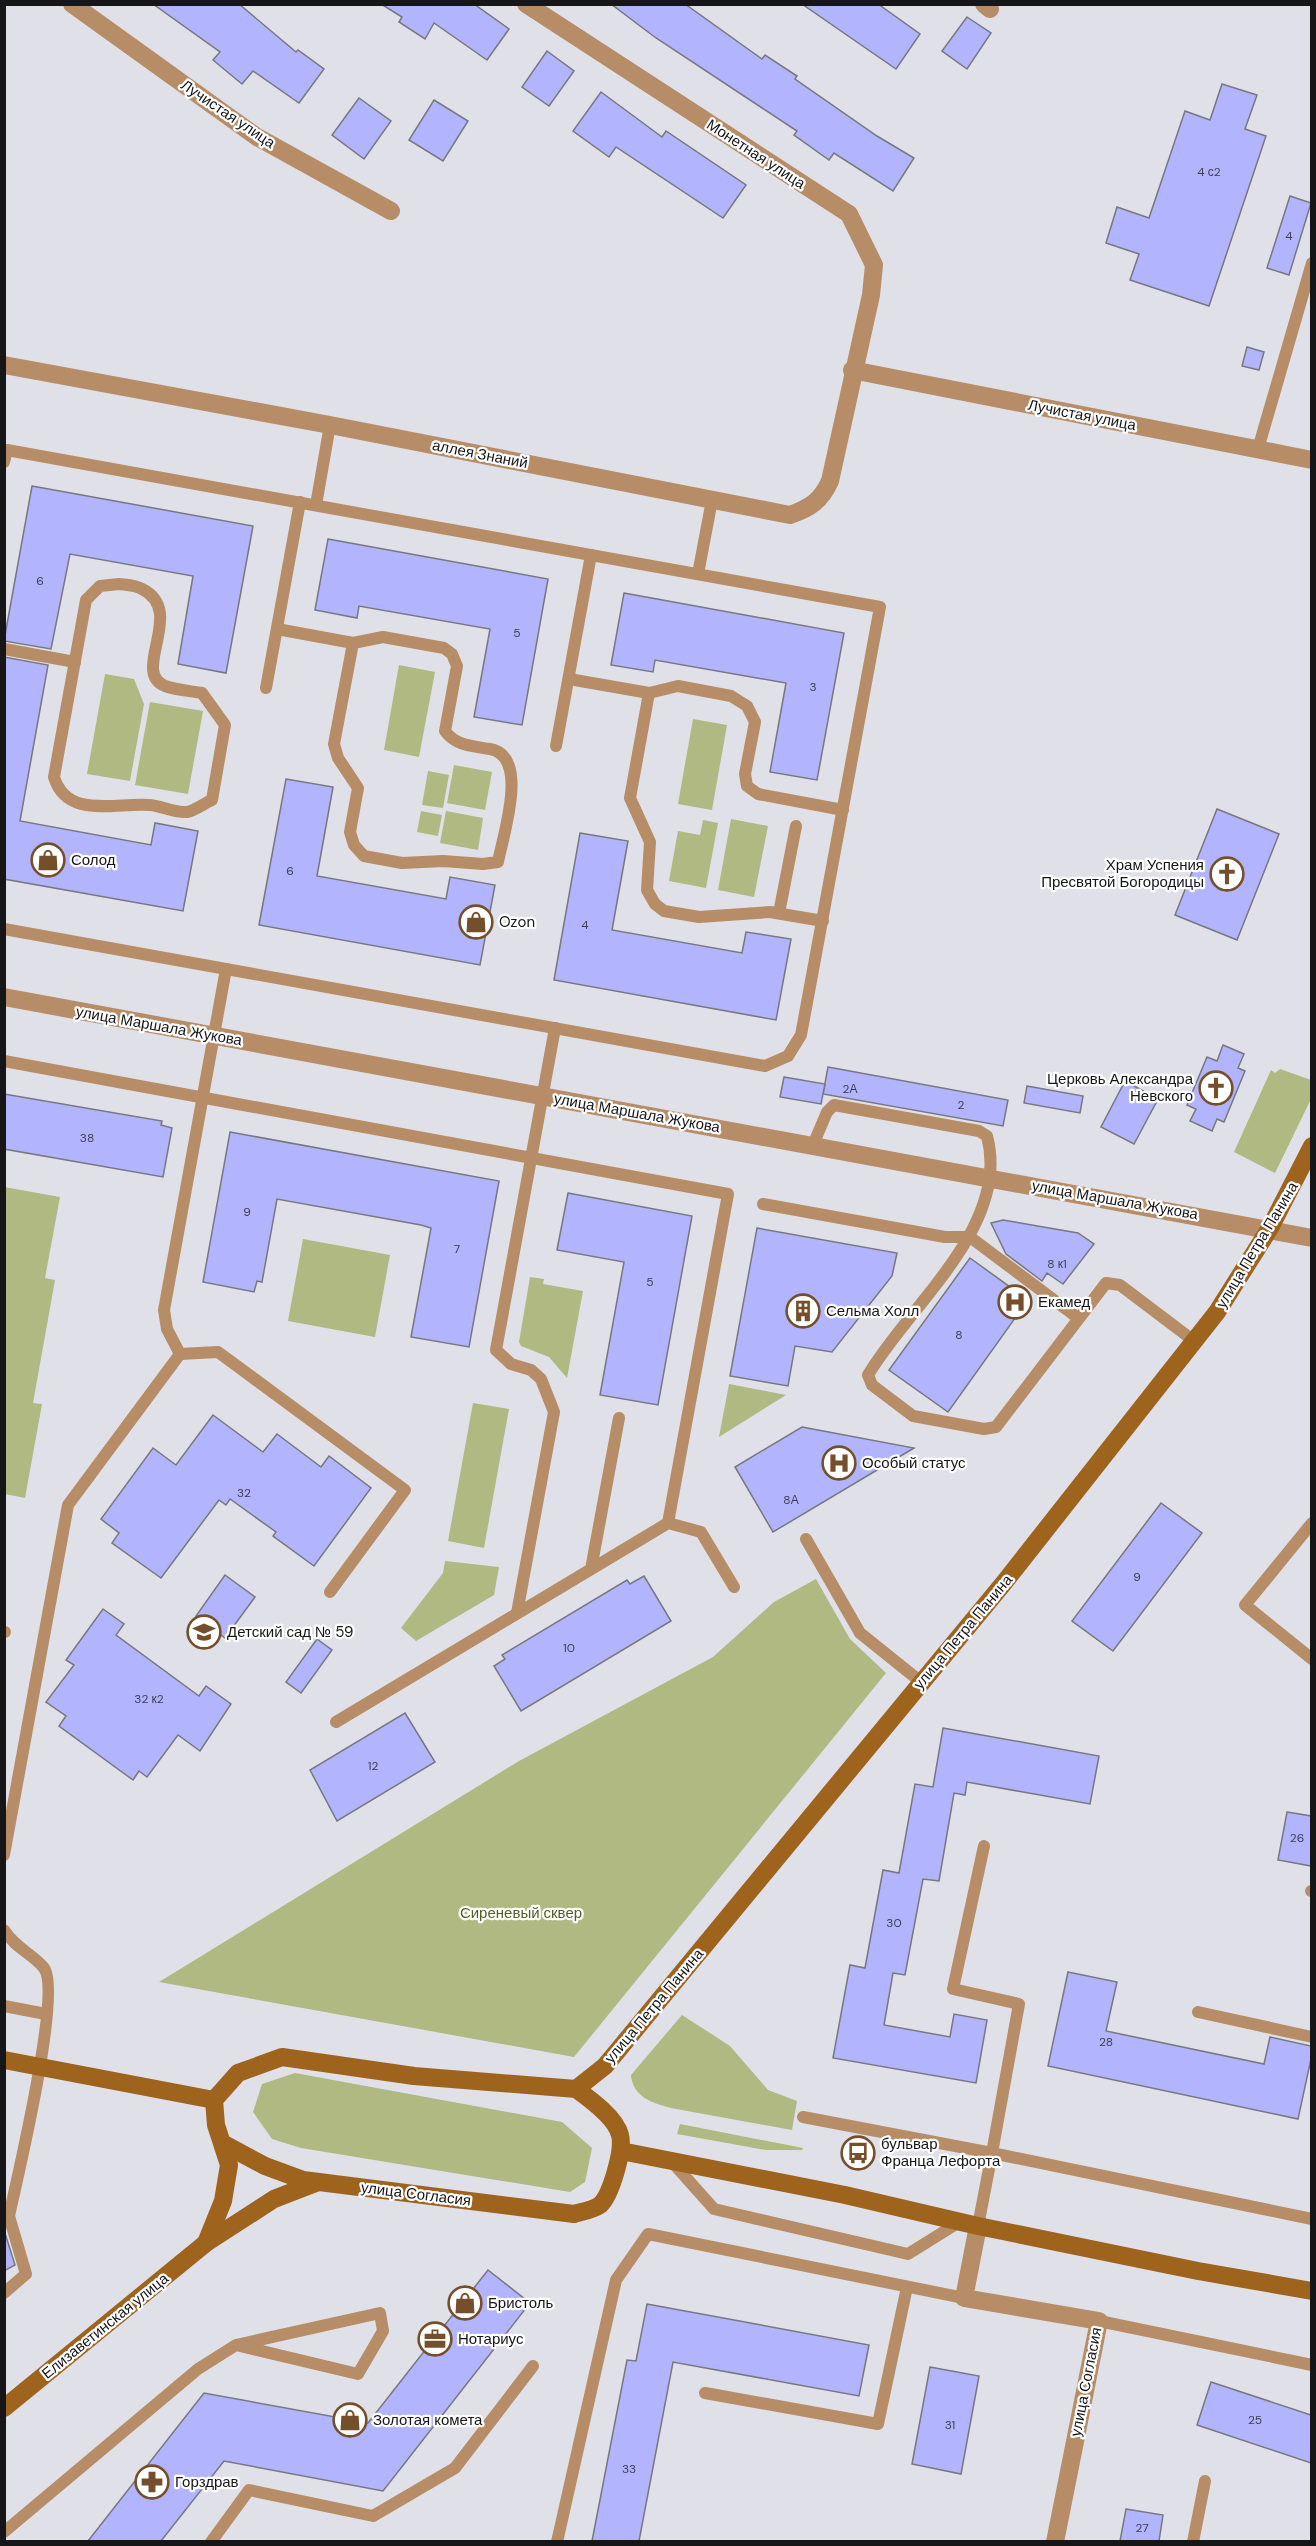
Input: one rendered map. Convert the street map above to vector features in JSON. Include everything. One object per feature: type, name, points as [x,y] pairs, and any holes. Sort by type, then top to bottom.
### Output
[{"type":"main road","name":"улица Петра Панина","points":[[576,2089],[605,2066],[1004,1584],[1217,1312],[1270,1228],[1311,1146]]},
{"type":"main road","points":[[224,2144],[216,2125],[214,2100],[238,2073],[282,2057],[414,2076],[576,2089],[597,2103],[620,2134],[621,2151],[845,2195],[1198,2271],[1311,2291]]},
{"type":"main road","points":[[4,2060],[214,2100]]},
{"type":"main road","name":"улица Согласия","points":[[224,2144],[266,2166],[303,2180],[574,2214],[599,2206],[608,2194],[621,2151]]},
{"type":"main road","name":"Елизаветинская улица","points":[[206,2243],[223,2201],[229,2164],[224,2144]]},
{"type":"main road","name":"Елизаветинская улица","points":[[5,2405],[206,2243],[274,2199],[318,2182]]},
{"type":"street","name":"Лучистая улица","points":[[72,4],[257,137],[391,211]]},
{"type":"street","name":"Монетная улица","points":[[526,4],[849,214],[874,265],[871,295],[852,370]]},
{"type":"street","name":"аллея Знаний","points":[[4,365],[330,425],[790,515],[811,507],[825,493],[830,481],[852,370]]},
{"type":"street","name":"Лучистая улица","points":[[852,370],[1311,460]]},
{"type":"street","name":"улица Маршала Жукова","points":[[4,997],[1270,1228],[1311,1238]]},
{"type":"street","points":[[964,2298],[969,2223]]},
{"type":"street","name":"улица Согласия","points":[[964,2298],[1098,2321],[1055,2541]]},
{"type":"lane","points":[[1258,449],[1311,263]]},
{"type":"lane","points":[[316,505],[330,425]]},
{"type":"lane","points":[[4,462],[7,450],[880,607],[801,1035],[788,1056],[765,1066],[4,929]]},
{"type":"lane","points":[[698,574],[712,500]]},
{"type":"lane","points":[[266,688],[300,502]]},
{"type":"lane","points":[[556,746],[591,555]]},
{"type":"lane","points":[[119,584],[141,588],[156,600],[162,614],[152,667],[155,678],[164,686],[202,693],[225,725],[212,800],[188,812],[149,805],[110,808],[70,800],[58,791],[54,777],[75,662],[86,600],[100,586],[119,584]]},
{"type":"lane","points":[[277,629],[352,643],[383,637],[444,648],[452,654],[457,666],[445,731],[451,739],[461,744],[495,750],[507,759],[514,777],[498,862],[483,864],[443,861],[402,863],[364,856],[354,845],[350,832],[358,788],[338,758],[334,744],[352,643]]},
{"type":"lane","points":[[4,649],[75,662]]},
{"type":"lane","points":[[568,679],[649,693],[678,686],[731,696],[747,706],[755,722],[745,774],[747,786],[758,794],[843,810]]},
{"type":"lane","points":[[649,693],[630,798],[650,842],[647,890],[655,904],[664,911],[699,917],[770,912],[823,921]]},
{"type":"lane","points":[[779,913],[796,826]]},
{"type":"lane","points":[[180,1354],[167,1329],[164,1310],[226,969]]},
{"type":"lane","points":[[517,1613],[554,1412],[541,1379],[531,1370],[511,1364],[496,1350],[555,1028]]},
{"type":"lane","points":[[4,1061],[728,1194],[668,1523]]},
{"type":"lane","points":[[813,1145],[826,1112],[834,1105],[985,1132],[989,1141],[991,1178],[970,1237],[867,1375],[872,1385],[913,1416],[984,1429],[996,1427],[1106,1283],[1114,1282],[1194,1341]]},
{"type":"lane","points":[[763,1204],[945,1237],[970,1237],[1078,1318]]},
{"type":"lane","points":[[180,1354],[218,1352],[405,1490],[330,1592]]},
{"type":"lane","points":[[4,1855],[68,1505],[180,1354]]},
{"type":"lane","points":[[591,1569],[619,1418]]},
{"type":"lane","points":[[336,1722],[668,1523],[701,1532],[735,1587]]},
{"type":"lane","points":[[1311,1523],[1245,1605],[1311,1659]]},
{"type":"lane","points":[[806,1539],[860,1633],[921,1682]]},
{"type":"lane","points":[[673,2163],[714,2209],[908,2254],[969,2223],[992,2153],[1019,2004],[953,1989],[984,1846]]},
{"type":"lane","points":[[4,1930],[13,1944],[44,1969],[49,1991],[39,2066],[7,2218],[26,2274],[4,2293]]},
{"type":"lane","points":[[4,2006],[46,2014]]},
{"type":"lane","points":[[1197,2012],[1311,2037]]},
{"type":"lane","points":[[803,2117],[992,2153],[1311,2219]]},
{"type":"lane","points":[[556,2541],[616,2280],[648,2234],[964,2298]]},
{"type":"lane","points":[[705,2393],[878,2424],[907,2287]]},
{"type":"lane","points":[[4,2532],[198,2369],[236,2345],[380,2313],[383,2331],[358,2374],[236,2345]]},
{"type":"lane","points":[[1098,2321],[1311,2365]]},
{"type":"lane","points":[[211,2541],[249,2490],[373,2516],[455,2468],[533,2366]]},
{"type":"lane","points":[[1193,2541],[1205,2481]]},
{"type":"green space","points":[[399,665],[435,672],[419,757],[384,750]]},
{"type":"green space","points":[[105,674],[134,679],[144,704],[130,781],[87,774]]},
{"type":"green space","points":[[150,702],[203,711],[188,794],[135,785]]},
{"type":"green space","points":[[693,719],[727,725],[712,810],[678,804]]},
{"type":"green space","points":[[454,765],[492,772],[485,810],[447,803]]},
{"type":"green space","points":[[428,771],[449,775],[443,808],[422,805]]},
{"type":"green space","points":[[421,811],[442,815],[438,836],[417,832]]},
{"type":"green space","points":[[446,811],[483,818],[478,850],[440,843]]},
{"type":"green space","points":[[731,819],[768,826],[754,897],[718,890]]},
{"type":"green space","points":[[703,820],[718,823],[706,888],[669,881],[678,831],[700,835]]},
{"type":"green space","points":[[1280,1069],[1311,1080],[1311,1099],[1275,1173],[1234,1152],[1271,1070],[1275,1073]]},
{"type":"green space","points":[[4,1187],[60,1197],[45,1278],[55,1280],[33,1403],[42,1404],[25,1498],[5,1494]]},
{"type":"green space","points":[[303,1239],[390,1255],[375,1337],[288,1321]]},
{"type":"green space","points":[[530,1277],[544,1279],[543,1284],[583,1291],[567,1378],[549,1357],[521,1346],[519,1342]]},
{"type":"green space","points":[[729,1384],[786,1395],[719,1437]]},
{"type":"green space","points":[[473,1403],[509,1409],[484,1548],[448,1541]]},
{"type":"green space","points":[[445,1561],[499,1567],[494,1595],[416,1641],[401,1628],[443,1573]]},
{"type":"green space","name":"Сиреневый сквер","points":[[816,1579],[850,1639],[886,1673],[574,2057],[159,1982],[519,1761],[713,1657],[774,1602]]},
{"type":"green space","points":[[682,2015],[730,2046],[768,2090],[797,2101],[792,2130],[671,2108],[645,2098],[635,2089],[631,2075]]},
{"type":"green space","points":[[295,2073],[562,2122],[592,2148],[585,2182],[570,2192],[301,2148],[272,2139],[253,2112],[262,2084]]},
{"type":"green space","points":[[680,2124],[803,2148],[802,2150],[766,2150],[677,2134]]},
{"type":"building","points":[[153,4],[239,4],[296,52],[298,50],[324,69],[299,103],[253,71],[242,84],[213,60],[220,52]]},
{"type":"building","points":[[381,4],[474,4],[509,29],[487,60],[434,23],[425,39],[399,22],[402,17]]},
{"type":"building","points":[[611,4],[685,4],[762,59],[765,55],[797,76],[795,79],[877,136],[914,158],[893,191],[834,153],[829,160],[794,135],[797,131],[656,38]]},
{"type":"building","points":[[802,4],[878,4],[920,34],[896,69]]},
{"type":"building","points":[[967,17],[991,33],[967,69],[942,51]]},
{"type":"building","points":[[547,51],[574,71],[549,106],[522,87]]},
{"type":"building","points":[[1222,84],[1257,95],[1245,129],[1266,136],[1209,306],[1130,280],[1139,254],[1106,243],[1117,207],[1149,218],[1185,111],[1210,120]]},
{"type":"building","points":[[601,92],[662,137],[666,131],[746,185],[723,218],[616,147],[609,157],[573,131]]},
{"type":"building","points":[[359,98],[391,121],[364,159],[332,135]]},
{"type":"building","points":[[434,100],[468,121],[443,161],[409,140]]},
{"type":"building","points":[[1290,196],[1311,203],[1289,275],[1267,268]]},
{"type":"building","points":[[1247,347],[1264,352],[1259,370],[1242,366]]},
{"type":"building","points":[[32,486],[253,526],[226,673],[178,664],[193,576],[70,554],[51,649],[4,641]]},
{"type":"building","points":[[328,539],[548,579],[522,725],[474,717],[490,629],[359,606],[357,618],[315,610]]},
{"type":"building","points":[[624,593],[844,633],[817,780],[770,772],[786,683],[655,660],[653,672],[611,665]]},
{"type":"building","points":[[4,657],[48,665],[20,821],[151,845],[155,823],[198,831],[183,911],[4,879]]},
{"type":"building","points":[[286,779],[333,787],[317,876],[446,899],[450,877],[495,885],[480,965],[259,925]]},
{"type":"building","name":"Храм Успения Пресвятой Богородицы","points":[[1217,809],[1279,834],[1237,940],[1175,915]]},
{"type":"building","points":[[580,833],[628,841],[612,930],[742,953],[746,932],[791,939],[776,1020],[554,980]]},
{"type":"building","name":"Церковь Александра Невского","points":[[1223,1045],[1244,1054],[1238,1068],[1245,1071],[1224,1122],[1217,1119],[1212,1131],[1190,1121],[1196,1109],[1187,1105],[1207,1057],[1217,1061]]},
{"type":"building","points":[[828,1067],[1008,1100],[1003,1126],[823,1094]]},
{"type":"building","points":[[784,1077],[825,1084],[821,1104],[780,1097]]},
{"type":"building","points":[[1125,1081],[1158,1099],[1134,1144],[1101,1127]]},
{"type":"building","points":[[1027,1086],[1083,1096],[1080,1113],[1024,1103]]},
{"type":"building","points":[[4,1094],[162,1121],[161,1125],[172,1128],[163,1177],[4,1149]]},
{"type":"building","points":[[230,1132],[499,1181],[469,1347],[411,1337],[431,1228],[421,1225],[277,1199],[262,1282],[257,1281],[254,1292],[203,1282]]},
{"type":"building","points":[[568,1193],[692,1216],[658,1405],[600,1395],[624,1262],[557,1250]]},
{"type":"building","points":[[1003,1220],[1078,1233],[1094,1244],[1063,1284],[1047,1273],[1042,1281],[1006,1254],[991,1223]]},
{"type":"building","name":"Сельма Холл","points":[[757,1228],[897,1253],[892,1276],[832,1352],[795,1346],[788,1386],[730,1376]]},
{"type":"building","points":[[970,1258],[1028,1300],[948,1412],[889,1370]]},
{"type":"building","points":[[213,1415],[263,1452],[277,1434],[321,1467],[329,1456],[371,1488],[314,1566],[273,1536],[276,1532],[230,1499],[226,1505],[219,1500],[161,1578],[112,1543],[119,1533],[101,1519],[153,1448],[176,1465]]},
{"type":"building","points":[[802,1427],[914,1448],[773,1532],[735,1467]]},
{"type":"building","points":[[1161,1503],[1202,1533],[1113,1651],[1072,1621]]},
{"type":"building","points":[[225,1575],[255,1597],[225,1638],[196,1616]]},
{"type":"building","points":[[644,1576],[671,1621],[521,1711],[494,1666],[505,1659],[502,1655],[627,1580],[630,1584]]},
{"type":"building","points":[[103,1609],[124,1624],[116,1635],[199,1696],[206,1686],[231,1704],[200,1751],[178,1735],[147,1777],[139,1771],[133,1780],[59,1726],[66,1716],[46,1702],[74,1665],[66,1660]]},
{"type":"building","points":[[317,1639],[332,1650],[301,1693],[286,1682]]},
{"type":"building","points":[[405,1713],[435,1762],[337,1821],[310,1770]]},
{"type":"building","points":[[943,1728],[1099,1756],[1090,1804],[967,1782],[965,1795],[954,1793],[939,1881],[923,1879],[905,1975],[893,1973],[884,2025],[950,2037],[954,2014],[987,2020],[976,2083],[833,2058],[850,1965],[865,1968],[883,1870],[899,1873],[915,1784],[933,1787]]},
{"type":"building","points":[[1287,1812],[1311,1816],[1311,1866],[1278,1860]]},
{"type":"building","points":[[1068,1972],[1117,1982],[1106,2031],[1264,2064],[1270,2037],[1311,2046],[1311,2059],[1298,2119],[1048,2066]]},
{"type":"building","points":[[4,2230],[15,2265],[4,2271]]},
{"type":"building","points":[[488,2270],[530,2303],[383,2491],[224,2461],[161,2541],[88,2541],[204,2393],[368,2423]]},
{"type":"building","points":[[647,2304],[869,2345],[859,2396],[673,2362],[639,2541],[592,2541],[627,2360],[636,2361]]},
{"type":"building","points":[[930,2367],[979,2376],[961,2474],[912,2464]]},
{"type":"building","points":[[1211,2382],[1311,2415],[1311,2463],[1197,2425]]},
{"type":"building","points":[[1126,2509],[1163,2515],[1159,2541],[1120,2541]]},
{"type":"place","name":"Солод","points":[[48,860]]},
{"type":"place","name":"Храм Успения Пресвятой Богородицы","points":[[1227,874]]},
{"type":"place","name":"Ozon","points":[[476,922]]},
{"type":"place","name":"Церковь Александра Невского","points":[[1216,1088]]},
{"type":"place","name":"Екамед","points":[[1015,1302]]},
{"type":"place","name":"Сельма Холл","points":[[803,1311]]},
{"type":"place","name":"Особый статус","points":[[839,1463]]},
{"type":"place","name":"Детский сад № 59","points":[[204,1632]]},
{"type":"place","name":"бульвар Франца Лефорта","points":[[858,2153]]},
{"type":"place","name":"Бристоль","points":[[465,2303]]},
{"type":"place","name":"Нотариус","points":[[435,2339]]},
{"type":"place","name":"Золотая комета","points":[[350,2420]]},
{"type":"place","name":"Горздрав","points":[[152,2482]]}]
